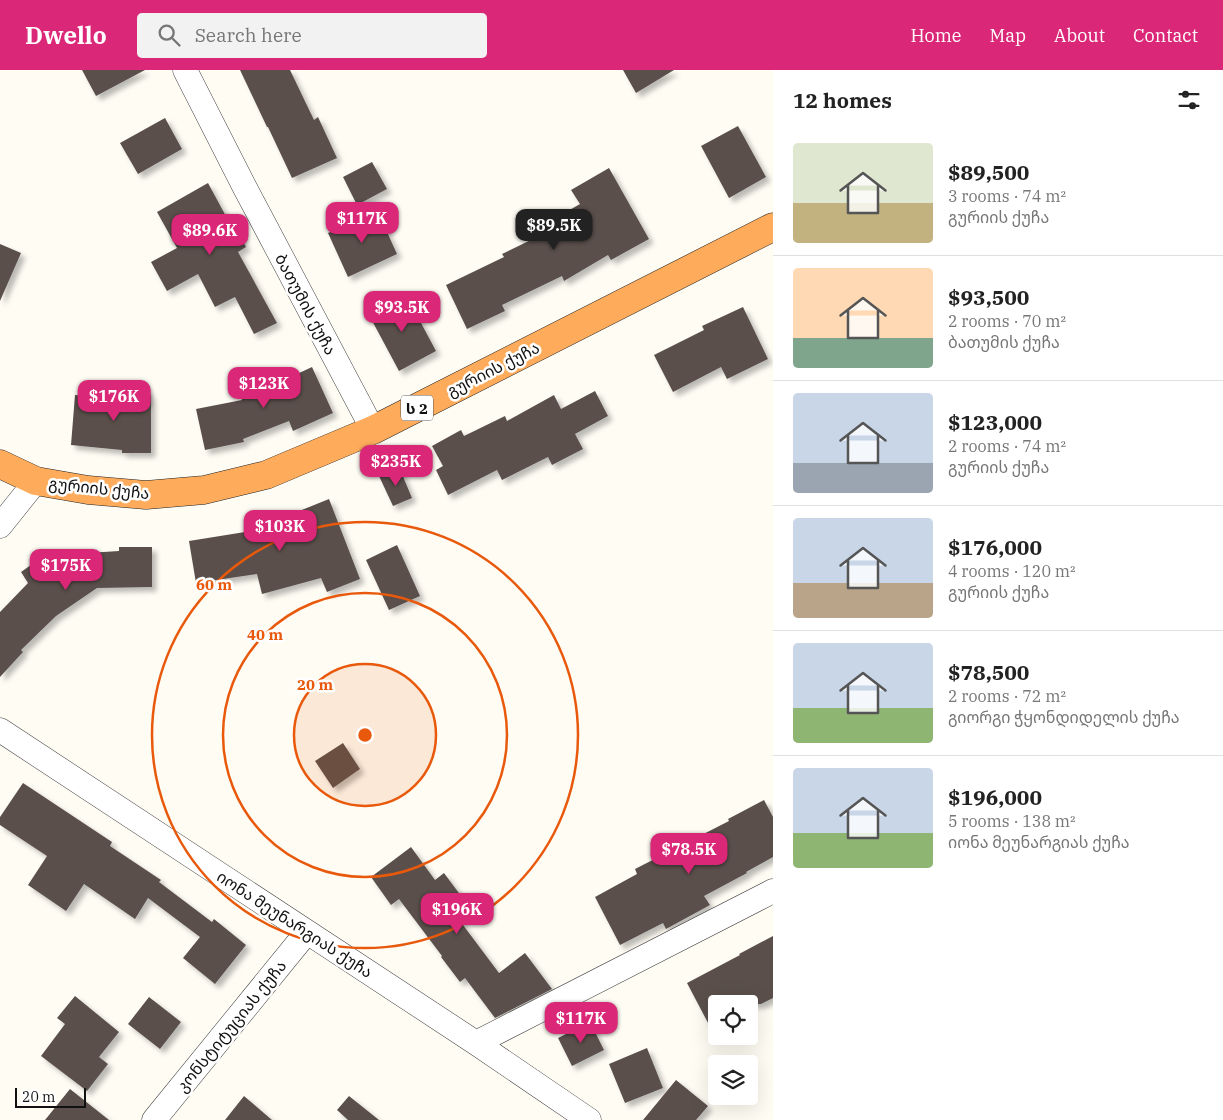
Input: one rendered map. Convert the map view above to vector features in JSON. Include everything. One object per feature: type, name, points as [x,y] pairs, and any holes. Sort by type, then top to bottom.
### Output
[{"type":"highway","name":"გურიის ქუჩა","points":[[0,464],[36,481],[88,490],[146,495],[204,490],[266,475],[373,430],[773,227]]},
{"type":"street","name":"ბათუმის ქუჩა","points":[[185,70],[373,430]]},
{"type":"street","points":[[0,526],[36,481]]},
{"type":"street","name":"იონა მეუნარგიას ქუჩა","points":[[0,730],[476,1043],[589,1120]]},
{"type":"street","points":[[476,1043],[773,890]]},
{"type":"street","name":"კონსტიტუციას ქუჩა","points":[[154,1120],[307,932]]},
{"type":"building","points":[[82,70],[145,70],[96,96]]},
{"type":"building","points":[[240,70],[290,70],[314,120],[318,117],[337,158],[292,178]]},
{"type":"building","points":[[623,70],[674,70],[636,93]]},
{"type":"building","points":[[165,118],[182,149],[138,174],[120,143]]},
{"type":"building","points":[[738,126],[766,177],[729,198],[701,146]]},
{"type":"building","points":[[372,162],[387,189],[357,205],[343,177]]},
{"type":"building","points":[[609,168],[649,239],[611,260],[608,255],[564,281],[562,276],[502,305],[505,311],[467,329],[446,285],[504,257],[502,254],[539,236],[535,230],[580,204],[571,190]]},
{"type":"building","points":[[208,183],[228,220],[230,219],[246,247],[238,252],[277,323],[254,334],[235,297],[215,307],[198,274],[167,291],[151,262],[177,248],[157,212]]},
{"type":"building","points":[[377,210],[397,254],[348,277],[328,233]]},
{"type":"building","points":[[0,244],[21,253],[0,301]]},
{"type":"building","points":[[406,295],[436,351],[399,371],[369,315]]},
{"type":"building","points":[[743,307],[768,359],[727,379],[721,367],[673,392],[654,355],[704,330],[702,326]]},
{"type":"building","points":[[312,367],[333,413],[293,431],[289,421],[243,439],[244,442],[205,450],[196,409],[242,400],[234,380],[258,371],[265,389]]},
{"type":"building","points":[[122,388],[147,388],[151,397],[151,453],[122,453],[122,450],[71,445],[75,395],[122,399]]},
{"type":"building","points":[[595,391],[608,416],[575,434],[583,449],[552,465],[548,457],[502,480],[497,470],[448,495],[436,470],[443,466],[432,446],[461,430],[464,436],[505,416],[507,421],[554,395],[561,409]]},
{"type":"building","points":[[399,467],[412,498],[393,506],[379,476]]},
{"type":"building","points":[[329,499],[360,579],[327,592],[321,578],[262,594],[257,574],[196,583],[189,541],[245,532],[244,528],[282,518]]},
{"type":"building","points":[[397,545],[420,596],[389,610],[366,560]]},
{"type":"building","points":[[119,547],[152,547],[152,587],[97,588],[56,616],[21,650],[23,652],[0,677],[0,612],[28,583],[21,572],[52,550],[56,555],[119,551]]},
{"type":"building","points":[[343,743],[360,769],[333,788],[315,761]]},
{"type":"building","points":[[23,783],[112,842],[110,846],[161,880],[159,882],[212,922],[214,919],[246,945],[215,984],[183,958],[200,937],[148,898],[135,919],[84,884],[66,911],[28,885],[47,856],[0,825],[0,817]]},
{"type":"building","points":[[764,800],[773,817],[773,857],[704,896],[710,905],[666,929],[663,923],[620,945],[595,897],[637,874],[635,869],[729,821],[728,819]]},
{"type":"building","points":[[411,847],[435,880],[444,873],[470,908],[457,917],[499,973],[525,953],[552,989],[495,1018],[465,978],[460,982],[399,899],[391,905],[371,877]]},
{"type":"building","points":[[773,936],[773,998],[758,1004],[758,995],[708,995],[708,1023],[687,983]]},
{"type":"building","points":[[75,996],[119,1032],[99,1057],[108,1064],[87,1091],[41,1056],[65,1024],[57,1018]]},
{"type":"building","points":[[149,997],[181,1022],[160,1049],[128,1024]]},
{"type":"building","points":[[590,1022],[604,1050],[572,1066],[558,1038]]},
{"type":"building","points":[[647,1048],[663,1088],[625,1103],[609,1064]]},
{"type":"building","points":[[676,1080],[708,1106],[696,1120],[643,1120]]},
{"type":"building","points":[[70,1089],[109,1120],[45,1120]]},
{"type":"building","points":[[244,1096],[272,1120],[225,1120]]},
{"type":"building","points":[[349,1096],[379,1120],[348,1120],[337,1110]]}]
